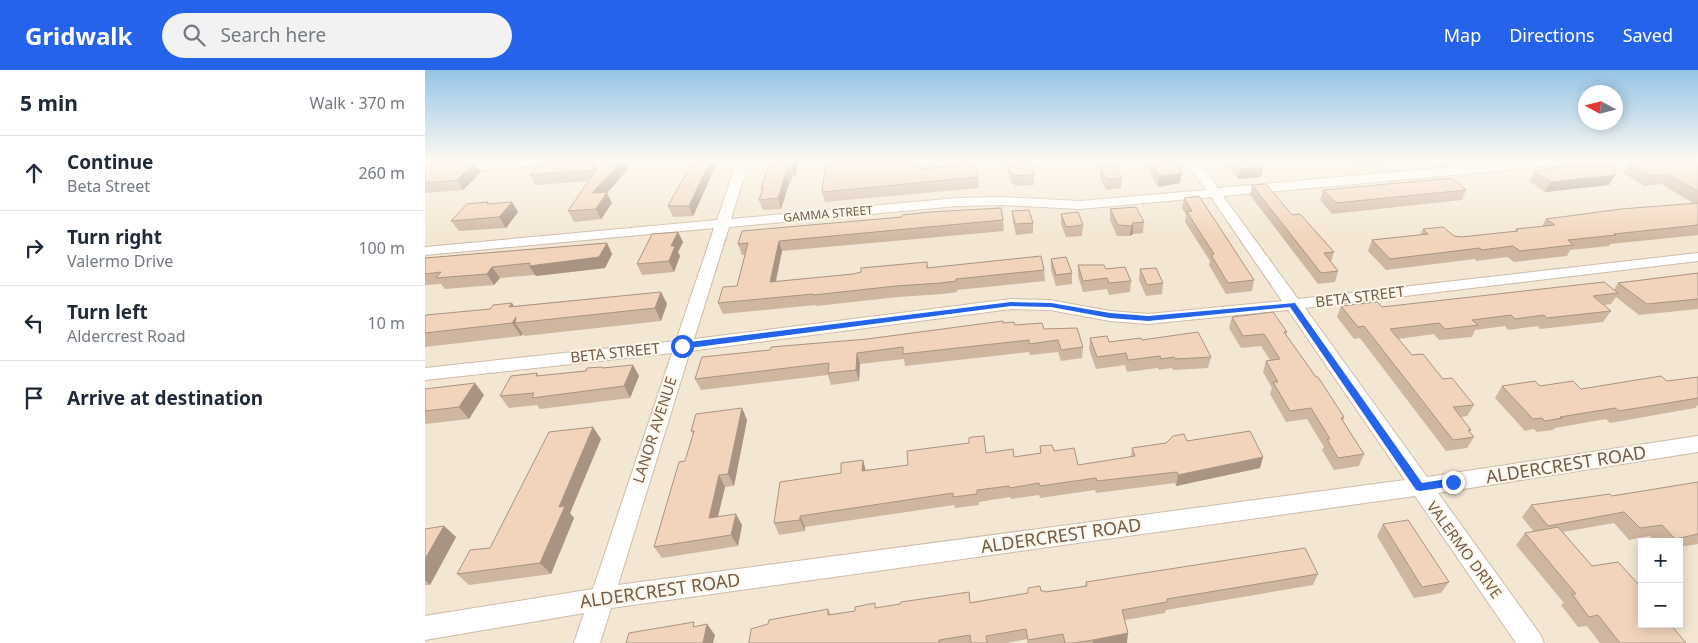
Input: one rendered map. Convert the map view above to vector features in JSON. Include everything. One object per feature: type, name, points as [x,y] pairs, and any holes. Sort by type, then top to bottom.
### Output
[{"type":"street","name":"LANOR AVENUE","points":[[587,643],[734,188]]},
{"type":"street","name":"VALERMO DRIVE","points":[[1209,188],[1531,643]]},
{"type":"street","name":"GAMMA STREET","points":[[425,251],[957,202],[1002,200],[1080,205],[1279,188]]},
{"type":"street","name":"BETA STREET","points":[[425,374],[682,346],[1011,304],[1051,305],[1110,316],[1148,318],[1292,305],[1698,257]]},
{"type":"street","name":"ALDERCREST ROAD","points":[[425,628],[600,598],[1420,487],[1698,444]]},
{"type":"shaded area","points":[[425,188],[1698,188],[1698,643],[425,643]]},
{"type":"building","points":[[584,188],[597,188],[592,193],[607,192],[596,209],[568,211]]},
{"type":"building","points":[[678,188],[698,188],[689,206],[668,206]]},
{"type":"building","points":[[761,188],[781,188],[778,198],[759,200],[763,188]]},
{"type":"building","points":[[823,188],[866,188],[822,192]]},
{"type":"building","points":[[1254,188],[1269,188],[1292,215],[1300,214],[1334,252],[1324,253],[1338,271],[1321,273]]},
{"type":"building","points":[[1347,188],[1463,188],[1466,190],[1336,203],[1323,190]]},
{"type":"building","points":[[1199,196],[1254,280],[1228,283],[1211,255],[1214,254],[1187,212],[1192,211],[1184,198]]},
{"type":"building","points":[[488,202],[487,204],[512,202],[499,217],[451,221],[467,204]]},
{"type":"building","points":[[1698,203],[1698,225],[1568,240],[1573,245],[1520,251],[1513,246],[1481,250],[1480,248],[1390,259],[1372,240],[1428,234],[1423,229],[1443,227],[1454,236],[1461,237],[1518,231],[1516,229],[1555,225],[1546,219],[1621,209]]},
{"type":"building","points":[[1136,207],[1144,222],[1133,223],[1131,226],[1118,225],[1110,209]]},
{"type":"building","points":[[1001,208],[1003,220],[779,241],[770,282],[853,274],[861,272],[861,268],[927,262],[927,268],[1041,256],[1044,270],[956,279],[956,281],[941,283],[718,303],[723,287],[737,286],[748,243],[738,244],[742,231],[902,217],[902,215],[930,212]]},
{"type":"building","points":[[1029,210],[1033,223],[1015,224],[1012,211]]},
{"type":"building","points":[[1078,212],[1083,225],[1066,227],[1061,214]]},
{"type":"building","points":[[678,232],[671,246],[675,246],[669,261],[637,264],[652,234]]},
{"type":"building","points":[[607,243],[599,257],[529,266],[530,263],[492,267],[487,274],[436,278],[441,272],[425,274],[425,258]]},
{"type":"building","points":[[1066,257],[1072,273],[1056,275],[1051,259]]},
{"type":"building","points":[[1078,265],[1104,265],[1106,269],[1125,267],[1131,281],[1109,283],[1107,278],[1083,281]]},
{"type":"building","points":[[1156,268],[1163,283],[1147,285],[1140,269]]},
{"type":"building","points":[[1698,273],[1698,299],[1647,304],[1618,283]]},
{"type":"building","points":[[1604,282],[1618,293],[1593,296],[1611,311],[1547,318],[1544,315],[1515,319],[1511,315],[1472,320],[1478,325],[1445,329],[1439,323],[1390,329],[1412,355],[1423,354],[1443,379],[1452,378],[1474,405],[1453,407],[1471,430],[1468,430],[1474,437],[1453,440],[1364,326],[1358,327],[1341,306],[1377,302],[1382,307]]},
{"type":"building","points":[[661,292],[655,308],[515,323],[516,317],[512,323],[425,333],[426,315],[490,309],[493,305],[512,303],[509,307]]},
{"type":"building","points":[[1273,312],[1287,332],[1284,332],[1316,377],[1318,377],[1344,417],[1341,418],[1364,454],[1338,458],[1327,439],[1330,439],[1311,408],[1290,411],[1273,382],[1278,382],[1266,361],[1280,359],[1264,334],[1243,336],[1232,317]]},
{"type":"building","points":[[1003,321],[1003,323],[1014,322],[1015,325],[1042,323],[1044,329],[1077,328],[1083,347],[1061,350],[1058,340],[1029,344],[1029,340],[903,354],[903,347],[857,353],[856,370],[828,373],[829,363],[695,379],[702,357],[770,350],[771,347],[867,339]]},
{"type":"building","points":[[1198,332],[1211,357],[1161,359],[1160,356],[1128,360],[1126,353],[1097,357],[1090,338],[1107,336],[1109,342],[1141,338],[1142,340]]},
{"type":"building","points":[[633,365],[624,386],[532,398],[534,393],[500,396],[511,376],[537,373],[536,376],[586,371],[587,368]]},
{"type":"building","points":[[1661,376],[1667,381],[1698,377],[1698,398],[1619,411],[1615,408],[1545,421],[1542,418],[1533,419],[1502,386],[1535,381],[1540,386],[1573,381],[1581,389]]},
{"type":"building","points":[[475,383],[459,407],[425,411],[425,389]]},
{"type":"building","points":[[742,408],[728,474],[719,475],[709,518],[736,514],[731,535],[654,547],[679,462],[685,461],[694,431],[691,431],[696,414]]},
{"type":"building","points":[[593,427],[559,507],[565,506],[540,563],[457,574],[470,550],[490,548],[549,432]]},
{"type":"building","points":[[1250,431],[1263,457],[1178,475],[1177,472],[1097,481],[1096,478],[1040,486],[1039,483],[1010,488],[1009,486],[977,490],[977,494],[953,497],[953,493],[800,516],[800,520],[774,523],[780,482],[841,473],[841,463],[863,460],[862,471],[908,465],[907,451],[969,443],[969,438],[972,437],[984,436],[986,453],[1013,449],[1014,457],[1041,453],[1040,446],[1052,445],[1054,451],[1074,448],[1078,465],[1135,456],[1132,448],[1166,443],[1173,436],[1184,434],[1187,441]]},
{"type":"building","points":[[1698,482],[1698,534],[1674,538],[1662,525],[1640,528],[1624,512],[1548,526],[1531,505],[1610,494],[1612,496]]},
{"type":"building","points":[[1408,520],[1449,582],[1422,587],[1383,524]]},
{"type":"building","points":[[444,526],[425,559],[425,529]]},
{"type":"building","points":[[1558,527],[1592,566],[1618,562],[1638,584],[1638,628],[1673,628],[1686,643],[1620,643],[1598,615],[1589,617],[1572,594],[1576,594],[1525,533]]},
{"type":"building","points":[[1305,548],[1318,574],[1167,599],[1167,602],[1122,610],[1128,633],[1093,640],[1065,643],[1063,634],[1028,640],[1026,629],[986,636],[987,643],[971,643],[970,635],[939,640],[939,643],[749,643],[751,629],[768,624],[769,620],[828,609],[828,615],[855,611],[855,607],[875,603],[875,608],[900,604],[901,602],[969,592],[970,603],[1028,593],[1028,588],[1040,586],[1041,591],[1045,592],[1087,586],[1086,582]]},
{"type":"building","points":[[694,622],[693,627],[707,624],[703,643],[626,643],[629,633]]},
{"type":"route","points":[[682,346],[1011,304],[1051,305],[1110,316],[1148,318],[1292,305],[1420,487],[1453,482]]}]
